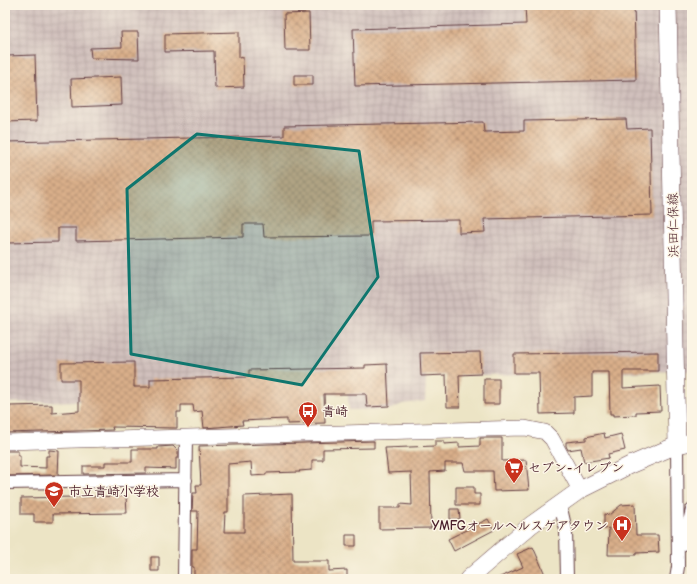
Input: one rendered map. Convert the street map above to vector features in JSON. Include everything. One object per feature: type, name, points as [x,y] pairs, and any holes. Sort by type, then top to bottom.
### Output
[{"type":"main road","name":"浜田仁保線","points":[[668,5],[676,339],[684,444]]},
{"type":"main road","points":[[468,579],[531,525],[580,490],[630,464],[684,444]]},
{"type":"street","points":[[5,442],[525,428],[545,432],[552,439],[580,490]]},
{"type":"street","points":[[184,579],[186,437]]},
{"type":"street","points":[[676,579],[678,567],[684,444]]},
{"type":"street","points":[[5,483],[186,480]]},
{"type":"street","points":[[560,504],[566,530],[567,579]]},
{"type":"street","points":[[678,546],[682,545],[684,542],[692,510]]},
{"type":"highlighted area","points":[[197,134],[359,151],[378,277],[302,385],[131,354],[127,189]]},
{"type":"shaded area","points":[[5,5],[692,5],[692,371],[426,376],[425,401],[402,404],[392,409],[349,410],[348,394],[5,403]]},
{"type":"building","points":[[525,5],[634,5],[636,80],[355,86],[353,29],[526,24]]},
{"type":"building","points":[[309,13],[310,50],[285,50],[284,14]]},
{"type":"building","points":[[121,32],[138,32],[139,59],[91,58],[90,48],[122,47]]},
{"type":"building","points":[[239,32],[239,58],[243,57],[244,87],[215,88],[214,51],[165,52],[165,34]]},
{"type":"building","points":[[35,55],[37,121],[5,122],[7,56]]},
{"type":"building","points":[[294,75],[313,75],[313,85],[294,85]]},
{"type":"building","points":[[121,77],[122,105],[72,107],[71,79]]},
{"type":"building","points":[[626,119],[627,129],[650,128],[652,215],[484,219],[485,232],[459,233],[459,220],[371,221],[371,236],[264,237],[263,224],[243,224],[243,237],[76,241],[76,228],[58,228],[58,242],[7,243],[7,229],[5,229],[5,142],[284,136],[284,126],[483,122],[484,132],[524,131],[524,121]]},
{"type":"building","points":[[480,352],[481,374],[459,375],[460,407],[447,407],[446,375],[421,376],[420,353]]},
{"type":"building","points":[[658,352],[658,371],[623,371],[623,388],[660,386],[661,411],[636,412],[636,415],[613,416],[613,414],[610,414],[609,372],[592,372],[592,396],[574,397],[574,413],[540,414],[539,373],[514,373],[514,354]]},
{"type":"building","points":[[134,362],[134,387],[150,387],[150,379],[249,377],[249,370],[365,368],[365,365],[387,364],[389,406],[367,407],[366,394],[324,394],[325,423],[287,424],[287,419],[262,420],[242,421],[243,425],[204,428],[202,411],[194,412],[193,405],[181,405],[181,412],[177,412],[177,428],[112,427],[113,430],[5,433],[5,409],[10,409],[10,406],[52,405],[52,413],[79,411],[79,380],[61,380],[61,363]]},
{"type":"building","points":[[484,379],[499,379],[499,404],[484,404]]},
{"type":"building","points":[[604,433],[605,438],[621,434],[625,450],[608,454],[609,458],[584,462],[581,448],[568,450],[566,446],[566,442],[586,440],[586,437]]},
{"type":"building","points":[[480,438],[502,438],[502,461],[526,460],[529,490],[494,491],[493,471],[465,471],[463,463],[445,463],[445,471],[430,472],[431,528],[379,529],[379,508],[400,508],[400,504],[412,505],[411,472],[388,473],[385,448],[435,446],[435,441],[444,441],[444,444],[459,443],[459,447],[480,446]]},
{"type":"building","points":[[374,441],[374,448],[323,449],[323,460],[312,460],[312,470],[299,471],[300,472],[266,473],[266,475],[252,476],[251,462],[228,464],[228,512],[225,512],[224,532],[244,532],[244,496],[292,494],[293,561],[329,561],[329,571],[347,570],[347,579],[194,579],[192,549],[197,549],[198,511],[192,511],[193,493],[197,493],[196,485],[201,485],[199,446]]},
{"type":"building","points":[[173,446],[178,451],[178,458],[176,458],[176,469],[146,468],[146,473],[83,474],[83,466],[105,466],[105,462],[132,462],[132,449],[158,449],[158,447]]},
{"type":"building","points":[[49,450],[59,451],[58,475],[5,476],[5,451],[18,451],[18,455],[20,455],[20,467],[46,468],[46,456],[49,456]]},
{"type":"building","points":[[456,487],[474,487],[474,494],[480,494],[480,505],[456,505]]},
{"type":"building","name":"市立青崎小学校","points":[[126,496],[127,513],[53,514],[53,522],[34,522],[34,514],[21,514],[21,498]]},
{"type":"building","name":"YMFGオールヘルスケアタウン","points":[[635,504],[636,535],[658,535],[659,552],[636,553],[636,555],[608,555],[609,528],[604,529],[604,514],[609,515],[621,505]]},
{"type":"building","points":[[450,509],[459,509],[460,519],[450,519]]},
{"type":"building","points":[[488,519],[494,530],[454,551],[448,539]]},
{"type":"building","points":[[346,535],[356,535],[356,546],[346,546]]},
{"type":"building","points":[[533,547],[547,579],[496,579],[523,567],[517,554]]},
{"type":"building","points":[[151,557],[159,557],[159,571],[151,571]]},
{"type":"place","name":"青崎","points":[[308,428]]},
{"type":"place","name":"セブン-イレブン","points":[[514,484]]},
{"type":"place","name":"市立青崎小学校","points":[[54,508]]},
{"type":"place","name":"YMFGオールヘルスケアタウン","points":[[622,542]]}]
